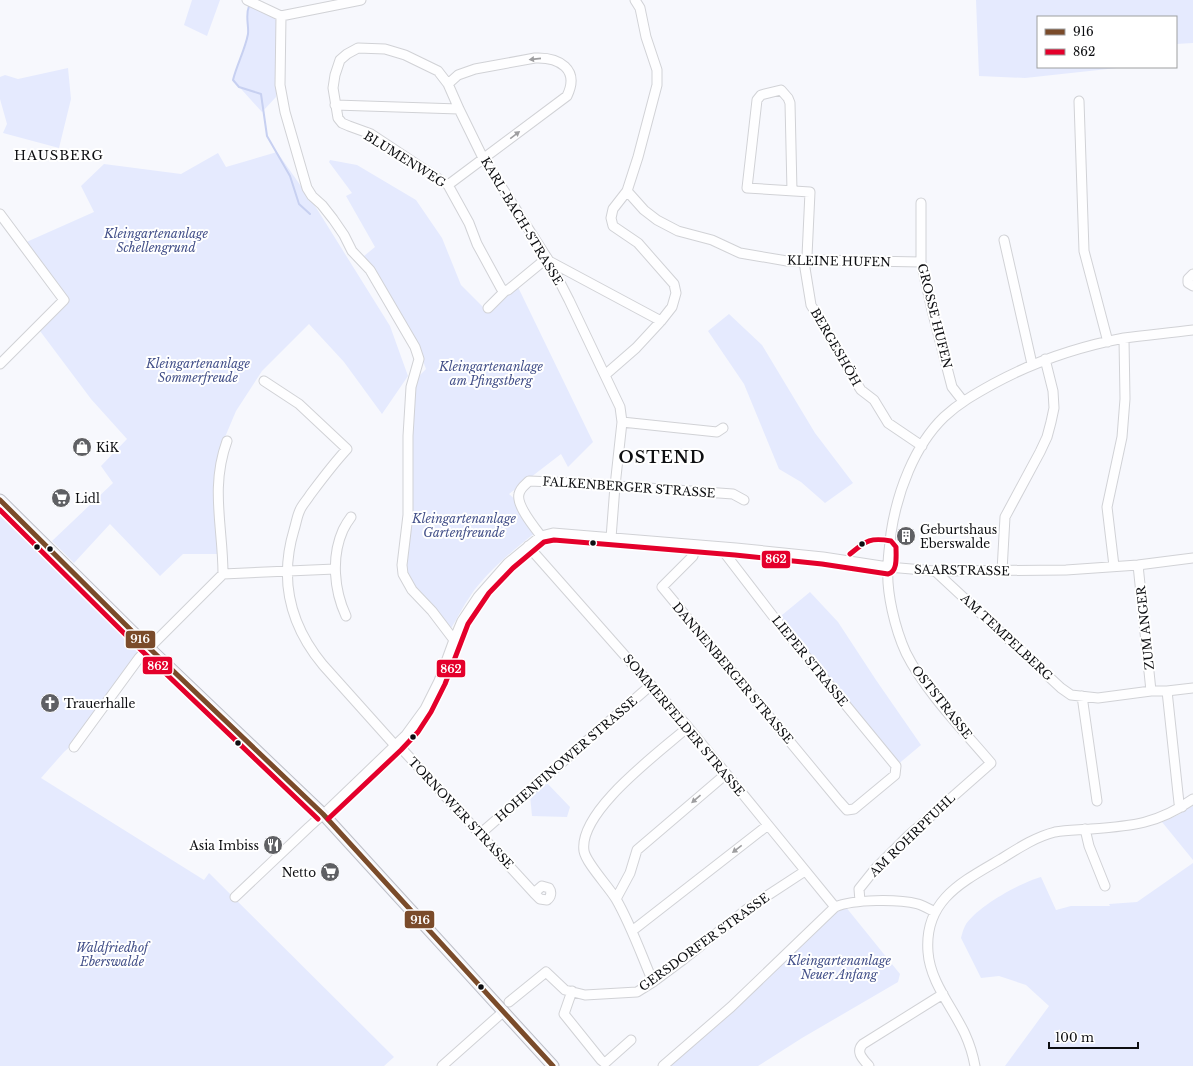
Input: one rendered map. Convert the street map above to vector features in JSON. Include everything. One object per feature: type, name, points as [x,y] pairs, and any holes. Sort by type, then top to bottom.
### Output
[{"type":"main road","points":[[0,500],[148,647],[323,814],[506,1007],[552,1066]]},
{"type":"street","points":[[247,0],[282,16],[361,0]]},
{"type":"street","points":[[605,375],[636,348],[661,321],[672,307],[676,293],[674,284],[638,243],[613,226],[611,218],[613,209],[627,192],[657,85],[656,70],[640,8],[635,0]]},
{"type":"street","points":[[282,16],[280,85],[285,112],[307,188],[333,219],[355,256],[370,270],[378,281],[415,346],[418,354],[418,362],[411,387],[408,436],[408,515],[402,565],[403,574],[412,590],[432,611],[454,640]]},
{"type":"street","name":"KARL-BACH-STRASSE","points":[[335,75],[340,60],[358,48],[385,48],[405,55],[438,71],[448,84],[458,109],[483,158],[548,260],[620,406],[622,422],[611,538]]},
{"type":"street","points":[[448,84],[458,75],[475,69],[535,58],[545,58],[559,62],[570,72],[572,82],[567,96],[448,185]]},
{"type":"street","name":"BLUMENWEG","points":[[335,75],[333,88],[338,118],[342,122],[371,134],[448,185],[469,223],[477,244],[501,288],[505,291]]},
{"type":"street","name":"BERGESHÖH","points":[[792,192],[790,103],[788,98],[781,90],[761,95],[757,100],[747,188],[792,192],[810,192],[807,256],[804,262],[811,305],[859,387],[874,400],[888,423],[922,446]]},
{"type":"street","points":[[1079,101],[1084,251],[1108,342]]},
{"type":"street","points":[[335,105],[458,109]]},
{"type":"street","name":"KLEINE HUFEN","points":[[627,192],[644,210],[657,220],[678,230],[712,240],[740,252],[787,261],[804,262],[815,260],[921,262]]},
{"type":"street","name":"GROSSE HUFEN","points":[[921,203],[921,262],[952,387],[963,401]]},
{"type":"street","points":[[0,214],[64,300],[0,364]]},
{"type":"street","points":[[1004,240],[1032,364]]},
{"type":"street","points":[[488,308],[505,291],[548,260],[661,321]]},
{"type":"street","points":[[1193,274],[1188,279],[1188,283],[1193,286]]},
{"type":"street","name":"OSTSTRASSE","points":[[991,763],[934,695],[918,673],[908,656],[896,625],[890,597],[888,567],[894,515],[899,495],[912,464],[922,446],[943,418],[963,401],[1032,364],[1067,352],[1124,338],[1193,330]]},
{"type":"street","points":[[1114,566],[1108,507],[1122,437],[1125,399],[1124,338]]},
{"type":"street","points":[[1002,571],[1005,518],[1047,438],[1054,408],[1053,391],[1046,359]]},
{"type":"street","name":"TORNOWER STRASSE","points":[[264,380],[299,404],[347,450],[323,476],[300,510],[289,546],[286,571],[291,607],[308,645],[392,742],[401,748],[534,893]]},
{"type":"street","points":[[622,422],[717,432],[723,428]]},
{"type":"street","points":[[223,574],[219,524],[218,479],[222,453],[227,441]]},
{"type":"street","name":"FALKENBERGER STRASSE","points":[[541,536],[527,516],[519,501],[519,494],[522,487],[529,481],[733,494],[744,500]]},
{"type":"street","points":[[346,616],[341,604],[336,568],[336,555],[343,530],[351,517]]},
{"type":"street","name":"SAARSTRASSE","points":[[541,536],[553,533],[720,547],[823,557],[888,567],[935,571],[1066,570],[1193,558]]},
{"type":"street","points":[[235,897],[396,745],[412,728],[425,709],[439,681],[462,621],[484,588],[508,563],[541,536]]},
{"type":"street","name":"DANNENBERGER STRASSE","points":[[695,545],[693,556],[662,587],[839,801],[848,810],[854,809],[895,775]]},
{"type":"street","name":"SOMMERFELDER STRASSE","points":[[528,546],[652,685],[835,907]]},
{"type":"street","name":"LIEPER STRASSE","points":[[720,547],[829,686],[896,766],[895,775]]},
{"type":"street","name":"ZUM ANGER","points":[[1138,564],[1151,691]]},
{"type":"street","points":[[74,747],[133,665],[148,647],[223,574],[336,568]]},
{"type":"street","name":"AM TEMPELBERG","points":[[935,571],[1061,688],[1071,695],[1098,698],[1151,691],[1193,688]]},
{"type":"street","name":"HOHENFINOWER STRASSE","points":[[480,834],[652,685]]},
{"type":"street","points":[[1167,691],[1179,803],[1182,807]]},
{"type":"street","points":[[1082,696],[1097,801]]},
{"type":"street","points":[[653,982],[632,931],[616,899],[584,853],[584,840],[587,829],[593,818],[615,792],[688,728]]},
{"type":"street","name":"AM ROHRPFUHL","points":[[860,901],[859,889],[874,869],[912,832],[991,763]]},
{"type":"street","points":[[616,899],[630,873],[637,850],[726,774]]},
{"type":"street","points":[[975,1066],[973,1054],[965,1034],[943,994],[932,970],[928,955],[928,932],[935,912],[945,897],[955,888],[1017,849],[1054,832],[1139,825],[1164,817],[1193,799]]},
{"type":"street","points":[[632,931],[768,825]]},
{"type":"street","points":[[1085,829],[1089,846],[1105,886]]},
{"type":"street","name":"GERSDORFER STRASSE","points":[[506,1007],[546,972],[564,990],[585,995],[637,992],[653,982],[747,909],[805,871]]},
{"type":"street","points":[[663,1066],[731,1007],[835,907],[849,902],[860,901],[910,902],[935,912]]},
{"type":"street","points":[[572,991],[564,1014],[601,1060],[605,1063],[631,1040]]},
{"type":"street","points":[[869,1066],[859,1053],[860,1046],[943,994]]},
{"type":"street","points":[[442,1066],[506,1007]]},
{"type":"green space","points":[[192,0],[220,0],[207,36],[184,25]]},
{"type":"green space","points":[[976,0],[1193,0],[1193,43],[1177,44],[1177,16],[1037,16],[1037,68],[1117,68],[1025,78],[979,76]]},
{"type":"green space","points":[[250,6],[278,19],[276,97],[262,112],[233,80],[248,37],[247,15]]},
{"type":"green space","points":[[68,68],[71,99],[59,148],[3,133],[7,124],[0,99],[0,77],[5,75],[18,79]]},
{"type":"green space","points":[[277,152],[317,209],[390,326],[408,376],[382,414],[344,362],[309,324],[262,371],[236,411],[225,437],[220,455],[217,554],[183,554],[160,576],[110,524],[74,563],[52,541],[113,483],[101,466],[127,439],[91,399],[37,327],[64,300],[22,244],[94,212],[81,186],[104,164],[181,174],[218,153],[226,167]]},
{"type":"green space","name":"Kleingartenanlage am Pfingstberg","points":[[330,160],[357,165],[416,200],[442,238],[461,285],[486,310],[517,285],[593,442],[568,467],[561,454],[509,494],[518,502],[535,533],[492,570],[484,579],[468,599],[450,630],[407,578],[405,566],[413,382],[426,369],[414,339],[399,310],[364,256],[375,247],[346,196],[352,193],[329,162]]},
{"type":"green space","points":[[729,314],[762,345],[815,433],[853,483],[825,503],[801,482],[779,469],[744,384],[708,331]]},
{"type":"green space","name":"Waldfriedhof Eberswalde","points":[[0,509],[141,649],[72,745],[41,778],[204,880],[209,873],[394,1057],[384,1066],[0,1066]]},
{"type":"green space","points":[[810,592],[838,622],[921,745],[896,766],[776,620]]},
{"type":"green space","points":[[546,782],[570,807],[567,817],[532,816],[530,795]]},
{"type":"green space","points":[[1193,803],[1193,860],[1162,822],[1180,814]]},
{"type":"green space","points":[[1193,863],[1193,1066],[1005,1066],[1049,1006],[1026,985],[999,976],[981,978],[961,938],[965,926],[971,919],[979,911],[999,897],[1041,877],[1056,910],[1071,906],[1110,906],[1109,904],[1137,902]]},
{"type":"green space","name":"Kleingartenanlage Neuer Anfang","points":[[845,906],[900,974],[898,982],[802,1038],[758,1066],[668,1066],[839,908]]},
{"type":"waterway","points":[[249,6],[247,13],[248,34],[233,80],[239,87],[261,94],[267,136],[290,176],[299,204],[310,214]]},
{"type":"transit line","name":"916","points":[[0,500],[145,644],[323,814],[553,1066]]},
{"type":"transit line","name":"862","points":[[0,510],[140,649],[318,819]]},
{"type":"transit line","name":"862","points":[[328,819],[418,732],[431,712],[445,684],[468,624],[489,593],[513,568],[544,542],[554,540],[735,555],[822,564],[888,574],[891,573],[895,567],[896,547],[891,541],[869,541],[850,554]]},
{"type":"place","name":"KiK","points":[[82,447]]},
{"type":"place","name":"Lidl","points":[[61,498]]},
{"type":"place","name":"Geburtshaus Eberswalde","points":[[906,536]]},
{"type":"place","name":"Trauerhalle","points":[[50,703]]},
{"type":"place","name":"Asia Imbiss","points":[[273,845]]},
{"type":"place","name":"Netto","points":[[330,872]]},
{"type":"district","name":"HAUSBERG","points":[[59,155]]},
{"type":"district","name":"OSTEND","points":[[662,457]]},
{"type":"park label","name":"Kleingartenanlage Schellengrund","points":[[156,240]]},
{"type":"park label","name":"Kleingartenanlage Sommerfreude","points":[[198,370]]},
{"type":"park label","name":"Kleingartenanlage Gartenfreunde","points":[[464,525]]}]
